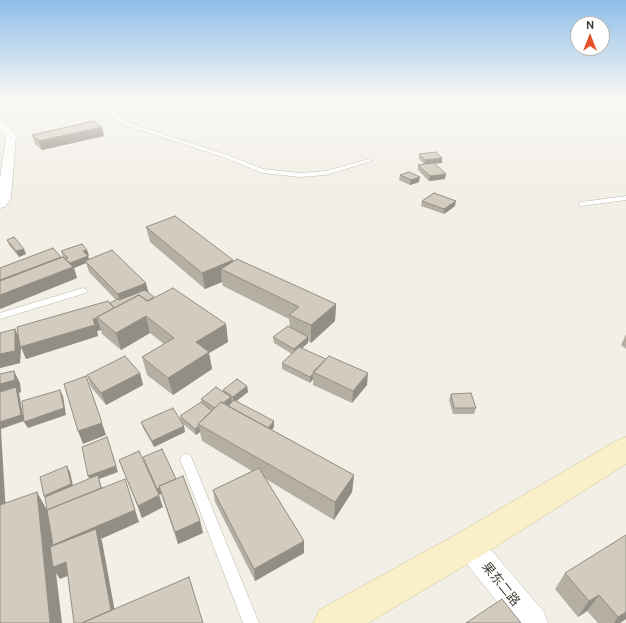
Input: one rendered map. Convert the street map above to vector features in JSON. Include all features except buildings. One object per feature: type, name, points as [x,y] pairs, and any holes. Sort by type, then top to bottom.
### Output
[{"type":"street","points":[[0,204],[4,198],[11,136],[4,128]]},
{"type":"street","points":[[332,623],[469,545],[626,449]]},
{"type":"street","name":"果东二路","points":[[469,545],[533,623]]},
{"type":"lane","points":[[140,128],[228,157],[262,171],[300,175],[326,173],[369,161]]},
{"type":"lane","points":[[581,204],[626,198]]},
{"type":"lane","points":[[0,316],[84,291]]},
{"type":"lane","points":[[186,459],[251,623]]}]
